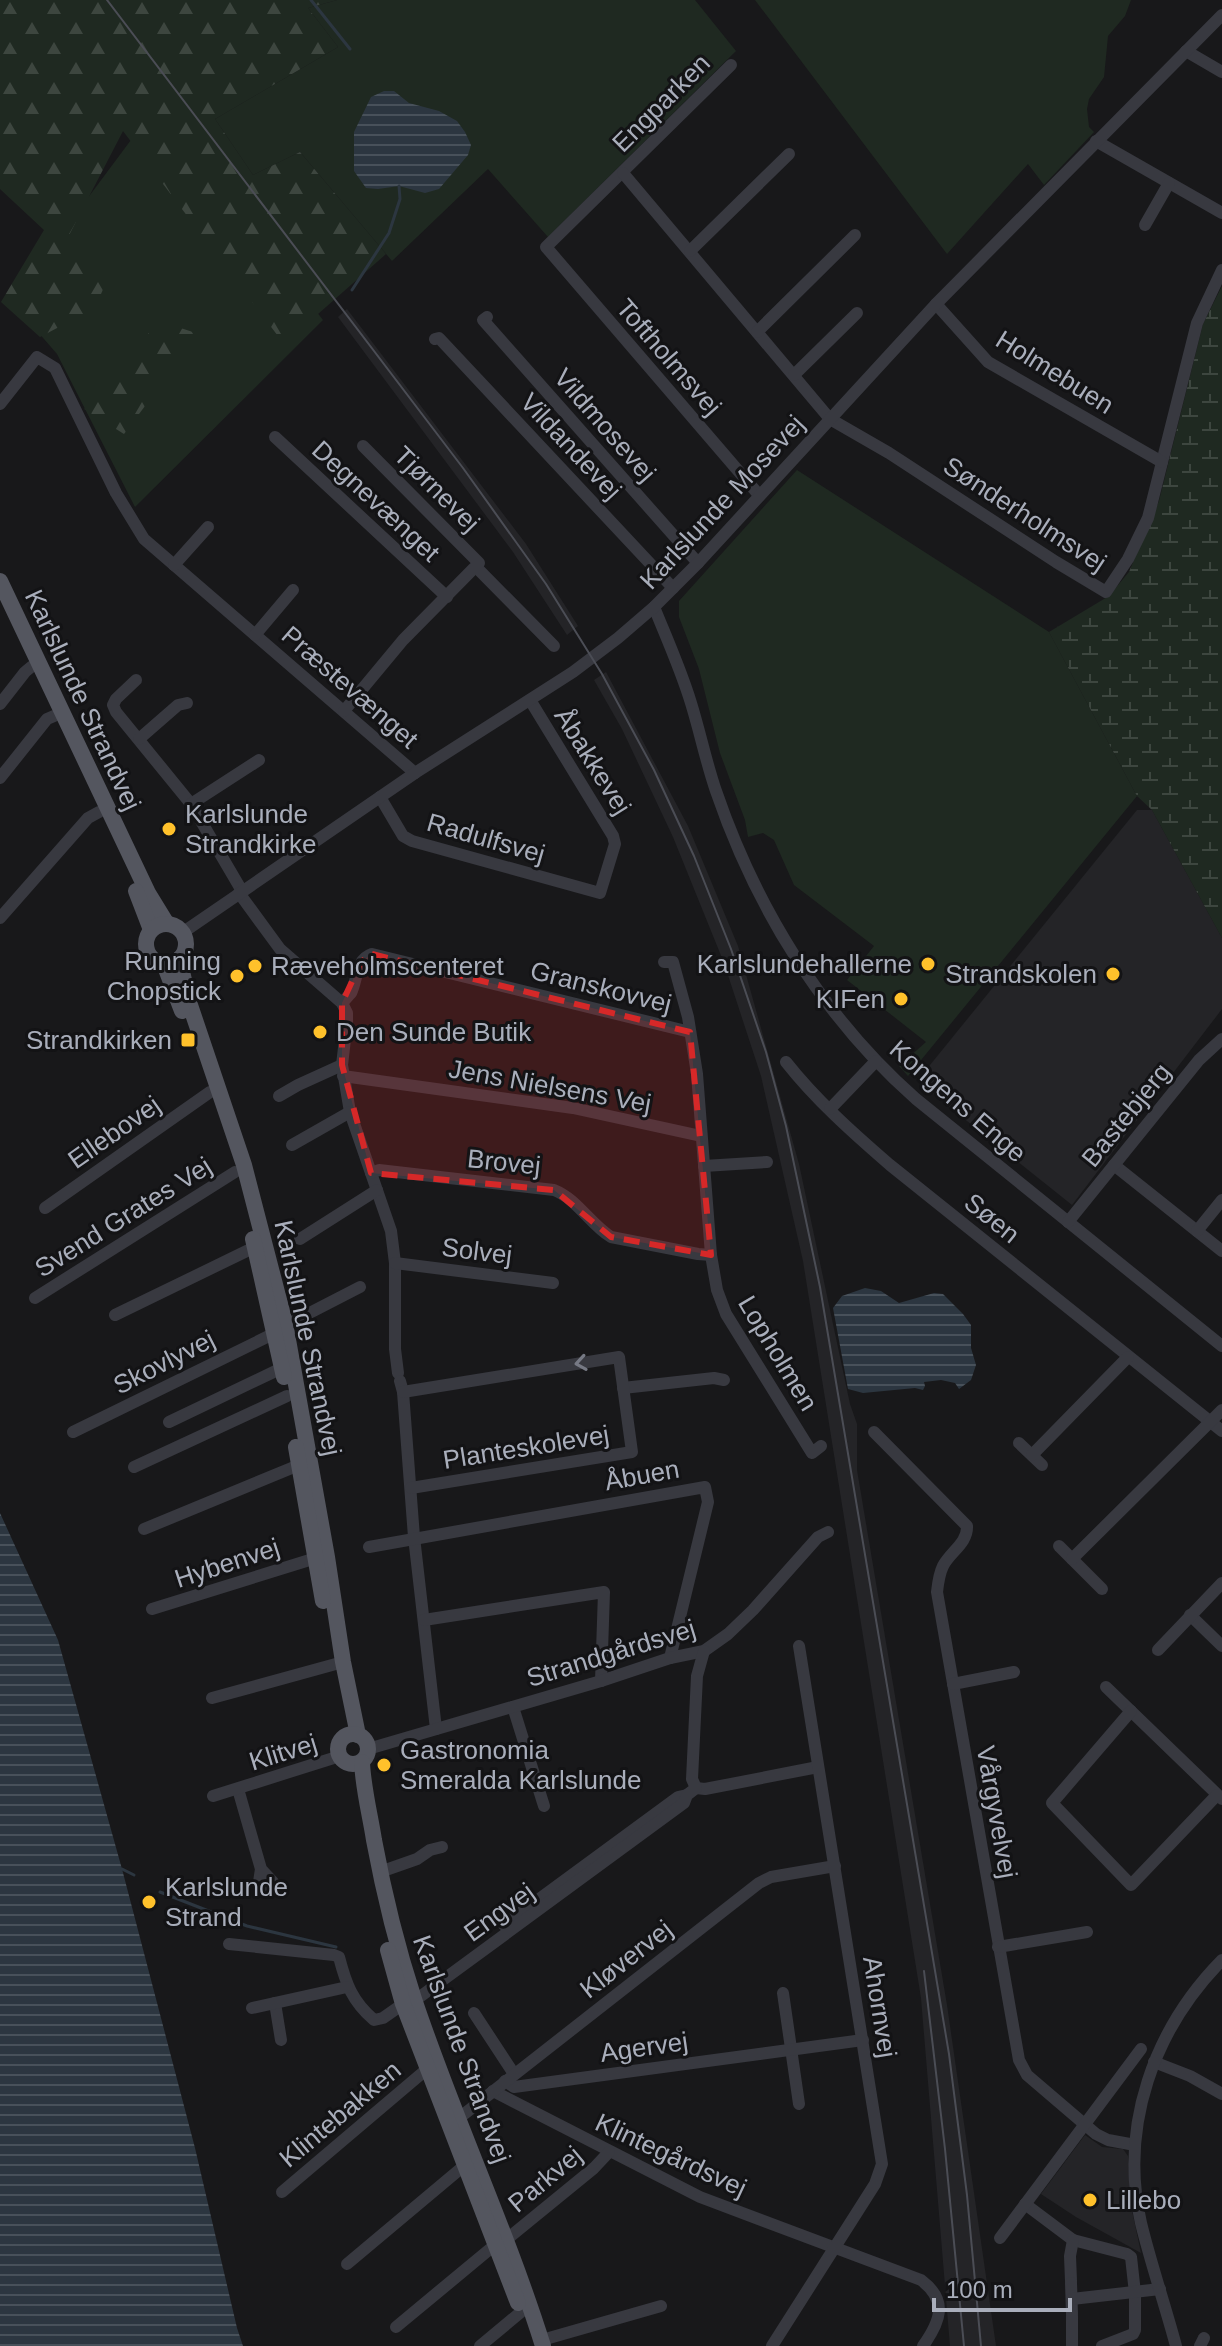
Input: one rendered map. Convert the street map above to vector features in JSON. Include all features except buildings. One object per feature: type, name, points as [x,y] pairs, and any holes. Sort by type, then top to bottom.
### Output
[{"type":"main road","name":"Karlslunde Strandvej","points":[[0,581],[167,929]]},
{"type":"main road","name":"Karlslunde Strandvej","points":[[0,604],[139,898],[167,929]]},
{"type":"main road","points":[[167,929],[186,944],[185,949],[171,962],[152,959],[146,949],[146,942],[167,929]]},
{"type":"main road","name":"Karlslunde Strandvej","points":[[171,962],[176,992],[235,1172],[280,1328],[282,1368],[316,1558],[408,2001],[459,2118],[539,2344]]},
{"type":"main road","name":"Karlslunde Strandvej","points":[[171,962],[190,1005],[244,1165],[327,1557],[338,1662]]},
{"type":"main road","name":"Karlslunde Strandvej","points":[[354,1750],[369,1871],[427,2069],[465,2165],[501,2242],[521,2312],[539,2344]]},
{"type":"street","name":"Karlslunde Mosevej","points":[[167,929],[241,892],[596,655],[654,607],[936,304],[1222,15]]},
{"type":"street","points":[[1186,51],[1222,72]]},
{"type":"street","name":"Engparken","points":[[546,247],[731,65]]},
{"type":"street","points":[[1096,141],[1222,213]]},
{"type":"street","points":[[690,251],[789,154]]},
{"type":"street","name":"Engparken","points":[[623,173],[830,419]]},
{"type":"street","points":[[1145,225],[1169,183]]},
{"type":"street","points":[[757,332],[855,235]]},
{"type":"street","name":"Toftholmsvej","points":[[546,247],[759,495]]},
{"type":"street","name":"Sønderholmsvej","points":[[830,419],[889,453],[1106,592],[1128,559],[1148,518],[1197,323],[1222,270]]},
{"type":"street","name":"Holmebuen","points":[[936,304],[988,362],[1162,462]]},
{"type":"street","points":[[794,375],[857,313]]},
{"type":"street","name":"Vildmosevej","points":[[487,317],[483,320],[698,563]]},
{"type":"street","name":"Vildandevej","points":[[435,339],[439,338],[673,588]]},
{"type":"street","name":"Præstevænget","points":[[0,404],[37,357],[55,368],[116,493],[144,539],[415,773]]},
{"type":"street","name":"Degnevænget","points":[[275,437],[447,597]]},
{"type":"street","name":"Tjørnevej","points":[[363,446],[554,646]]},
{"type":"street","points":[[174,565],[208,527]]},
{"type":"street","points":[[344,711],[403,640],[478,565]]},
{"type":"street","name":"Præstevænget","points":[[255,635],[293,590]]},
{"type":"street","name":"Kongens Enge","points":[[654,607],[691,703],[715,789],[761,900],[785,943],[817,987],[876,1061],[916,1099],[1222,1346]]},
{"type":"street","points":[[0,704],[31,667]]},
{"type":"street","points":[[136,680],[116,699],[113,705],[116,712],[191,804],[241,892],[280,949],[342,1003],[347,1013],[342,1071],[350,1112],[391,1231],[395,1263],[395,1349],[401,1382],[414,1537],[436,1729]]},
{"type":"street","name":"Åbakkevej","points":[[530,700],[613,836],[615,844],[600,893]]},
{"type":"street","points":[[139,739],[178,705],[187,703]]},
{"type":"street","points":[[0,778],[47,719],[54,716]]},
{"type":"street","points":[[191,804],[259,760]]},
{"type":"street","name":"Radulfsvej","points":[[380,797],[403,836],[412,841],[600,893]]},
{"type":"street","points":[[0,918],[88,818],[99,812]]},
{"type":"street","name":"Granskovvej","points":[[342,1003],[351,993],[361,962],[372,954],[690,1032]]},
{"type":"street","name":"Lopholmen","points":[[664,962],[673,962],[697,1074],[711,1255],[717,1290],[726,1314],[812,1453],[821,1446]]},
{"type":"street","name":"Bastebjerg","points":[[1068,1222],[1199,1060],[1222,1039]]},
{"type":"street","points":[[830,1109],[876,1061]]},
{"type":"street","name":"Søen","points":[[786,1062],[830,1109],[890,1165],[1222,1431]]},
{"type":"street","points":[[279,1096],[333,1068],[342,1071]]},
{"type":"street","name":"Jens Nielsens Vej","points":[[342,1071],[573,1108],[701,1136]]},
{"type":"street","name":"Ellebovej","points":[[45,1208],[210,1092]]},
{"type":"street","points":[[292,1145],[350,1112]]},
{"type":"street","points":[[704,1166],[767,1162]]},
{"type":"street","points":[[1114,1165],[1222,1251]]},
{"type":"street","name":"Brovej","points":[[371,1173],[379,1170],[554,1190],[570,1199],[611,1237],[711,1255]]},
{"type":"street","name":"Svend Grates Vej","points":[[35,1298],[235,1172]]},
{"type":"street","points":[[300,1239],[377,1190]]},
{"type":"street","points":[[1197,1231],[1222,1200]]},
{"type":"street","points":[[115,1315],[255,1247]]},
{"type":"street","name":"Solvej","points":[[395,1263],[553,1283]]},
{"type":"street","name":"Skovlyvej","points":[[73,1432],[360,1287]]},
{"type":"street","name":"Planteskolevej","points":[[401,1382],[619,1357],[632,1452],[411,1488]]},
{"type":"street","points":[[1032,1455],[1128,1357]]},
{"type":"street","points":[[169,1422],[282,1368]]},
{"type":"street","name":"Planteskolevej","points":[[623,1388],[714,1378],[724,1380]]},
{"type":"street","name":"Karlslunde Strandvej","points":[[134,1467],[287,1396]]},
{"type":"street","points":[[1072,1559],[1222,1410]]},
{"type":"street","name":"Vårgyvelvej","points":[[874,1432],[967,1526],[967,1537],[944,1563],[938,1577],[937,1592],[1019,2060],[1027,2075],[1084,2124],[1108,2140],[1135,2145]]},
{"type":"street","points":[[1019,1443],[1042,1465]]},
{"type":"street","points":[[144,1529],[299,1465]]},
{"type":"street","name":"Åbuen","points":[[414,1537],[705,1487],[708,1502],[670,1658]]},
{"type":"street","name":"Strandgårdsvej","points":[[354,1750],[513,1707],[670,1658],[704,1651],[728,1634],[818,1537],[828,1532]]},
{"type":"street","points":[[369,1547],[414,1537]]},
{"type":"street","points":[[1059,1546],[1102,1589]]},
{"type":"street","name":"Hybenvej","points":[[152,1609],[316,1558]]},
{"type":"street","points":[[1158,1650],[1222,1583]]},
{"type":"street","points":[[424,1620],[604,1592],[601,1681]]},
{"type":"street","points":[[1190,1615],[1222,1646]]},
{"type":"street","name":"Ahornvej","points":[[772,2346],[875,2184],[882,2164],[799,1646]]},
{"type":"street","points":[[704,1651],[697,1676],[691,1792],[818,1767]]},
{"type":"street","points":[[212,1698],[338,1662]]},
{"type":"street","points":[[953,1684],[1014,1672]]},
{"type":"street","points":[[1106,1687],[1131,1711],[1220,1797],[1131,1885],[1052,1803],[1131,1711]]},
{"type":"street","points":[[513,1707],[544,1806]]},
{"type":"street","name":"Klitvej","points":[[213,1796],[354,1750]]},
{"type":"street","name":"Klitvej","points":[[238,1789],[261,1869]]},
{"type":"street","name":"Engvej","points":[[347,1987],[374,2020],[383,2018],[421,1996],[684,1803],[691,1792]]},
{"type":"street","points":[[380,1872],[442,1847]]},
{"type":"street","name":"Kløvervej","points":[[459,2118],[759,1883],[771,1877],[835,1866]]},
{"type":"street","points":[[998,1947],[1087,1932]]},
{"type":"street","points":[[229,1944],[339,1957],[347,1987],[252,2008]]},
{"type":"street","points":[[1173,2345],[1141,2221],[1136,2183],[1138,2118],[1163,2039],[1181,2008],[1222,1960]]},
{"type":"street","points":[[783,1993],[799,2104]]},
{"type":"street","points":[[275,2003],[281,2040]]},
{"type":"street","points":[[474,2013],[510,2077]]},
{"type":"street","name":"Agervej","points":[[510,2077],[514,2087],[863,2040]]},
{"type":"street","points":[[1000,2238],[1141,2049]]},
{"type":"street","points":[[1154,2062],[1190,2076],[1222,2094]]},
{"type":"street","name":"Klintebakken","points":[[282,2192],[427,2069]]},
{"type":"street","name":"Klintegårdsvej","points":[[493,2091],[700,2197],[921,2280],[936,2295],[939,2319],[936,2329],[923,2346]]},
{"type":"street","name":"Parkvej","points":[[396,2327],[594,2168],[609,2152]]},
{"type":"street","name":"Karlslunde Strandvej","points":[[347,2264],[465,2165]]},
{"type":"street","points":[[1025,2204],[1073,2240],[1131,2257],[1135,2330],[1133,2334],[1102,2346]]},
{"type":"street","points":[[1072,2346],[1070,2256],[1073,2240]]},
{"type":"street","points":[[1072,2299],[1160,2289]]},
{"type":"street","points":[[539,2344],[661,2306]]},
{"type":"street","points":[[480,2346],[521,2312]]},
{"type":"highlighted area","points":[[372,954],[690,1032],[711,1255],[611,1237],[554,1190],[371,1173],[342,1065],[342,1003],[361,962]]},
{"type":"shaded area","points":[[384,91],[394,91],[409,103],[439,111],[457,121],[465,132],[471,145],[468,155],[439,189],[425,193],[399,186],[366,188],[354,171],[354,132],[371,97]]},
{"type":"shaded area","points":[[347,309],[526,544],[578,626],[567,635],[513,552],[338,317]]},
{"type":"shaded area","points":[[606,672],[688,826],[738,946],[799,1164],[850,1404],[857,1424],[857,1470],[947,2005],[996,2346],[950,2346],[921,1998],[803,1261],[761,1076],[724,963],[673,837],[622,729],[594,680]]},
{"type":"shaded area","name":"Strandskolen","points":[[1137,810],[1152,810],[1222,938],[1222,1009],[1072,1205],[917,1081]]},
{"type":"shaded area","points":[[865,1288],[881,1291],[899,1303],[934,1293],[943,1294],[971,1325],[971,1348],[976,1365],[971,1380],[959,1389],[955,1383],[941,1380],[924,1382],[923,1390],[863,1393],[848,1389],[833,1308],[842,1296]]},
{"type":"shaded area","points":[[0,1513],[58,1640],[122,1869],[243,2346],[0,2346]]},
{"type":"shaded area","name":"Lillebo","points":[[1085,2135],[1102,2147],[1123,2149],[1128,2156],[1131,2206],[1141,2253],[1041,2194]]},
{"type":"green space","points":[[0,0],[337,0],[308,8],[338,47],[215,119],[253,175],[300,152],[386,254],[284,344],[123,131],[66,241],[110,273],[95,308],[40,337],[1,302],[44,230],[0,189]]},
{"type":"green space","points":[[337,0],[695,0],[736,51],[548,237],[488,169],[392,261],[300,152],[253,175],[215,119],[338,47],[308,8]]},
{"type":"green space","points":[[755,0],[1131,0],[1125,16],[1108,36],[1104,77],[1089,99],[1089,127],[1094,132],[1044,185],[1028,164],[947,254]]},
{"type":"green space","points":[[157,105],[323,320],[135,507],[57,354],[11,301]]},
{"type":"green space","points":[[1222,286],[1222,938],[1152,810],[1137,796],[1049,632],[1109,596],[1129,572],[1159,501],[1203,324]]},
{"type":"green space","points":[[159,321],[199,334],[124,434],[84,409]]},
{"type":"green space","points":[[797,470],[1049,632],[1137,796],[908,1076],[899,1066],[926,1042],[847,980],[874,946],[794,885],[774,840],[763,833],[748,837],[745,820],[720,753],[699,669],[679,617],[679,601]]},
{"type":"waterway","points":[[311,0],[350,49]]},
{"type":"waterway","points":[[352,290],[389,233],[400,199],[399,186]]},
{"type":"waterway","points":[[122,1869],[134,1875]]},
{"type":"waterway","points":[[160,1892],[247,1926],[336,1947]]},
{"type":"tram line","points":[[107,0],[463,468],[546,584],[602,674],[654,770],[694,856],[731,949],[766,1052],[786,1126],[820,1287],[949,2054],[967,2195],[981,2346]]},
{"type":"tram line","points":[[924,1971],[964,2346]]},
{"type":"place","name":"Karlslunde Strandkirke","points":[[169,829]]},
{"type":"place","name":"Karlslundehallerne","points":[[928,964]]},
{"type":"place","name":"Ræveholmscenteret","points":[[255,966]]},
{"type":"place","name":"Strandskolen","points":[[1113,974]]},
{"type":"place","name":"Running Chopstick","points":[[237,976]]},
{"type":"place","name":"KIFen","points":[[901,999]]},
{"type":"place","name":"Den Sunde Butik","points":[[320,1032]]},
{"type":"place","name":"Strandkirken","points":[[188,1040]]},
{"type":"place","name":"Gastronomia Smeralda Karlslunde","points":[[384,1765]]},
{"type":"place","name":"Karlslunde Strand","points":[[149,1902]]},
{"type":"place","name":"Lillebo","points":[[1090,2200]]}]
